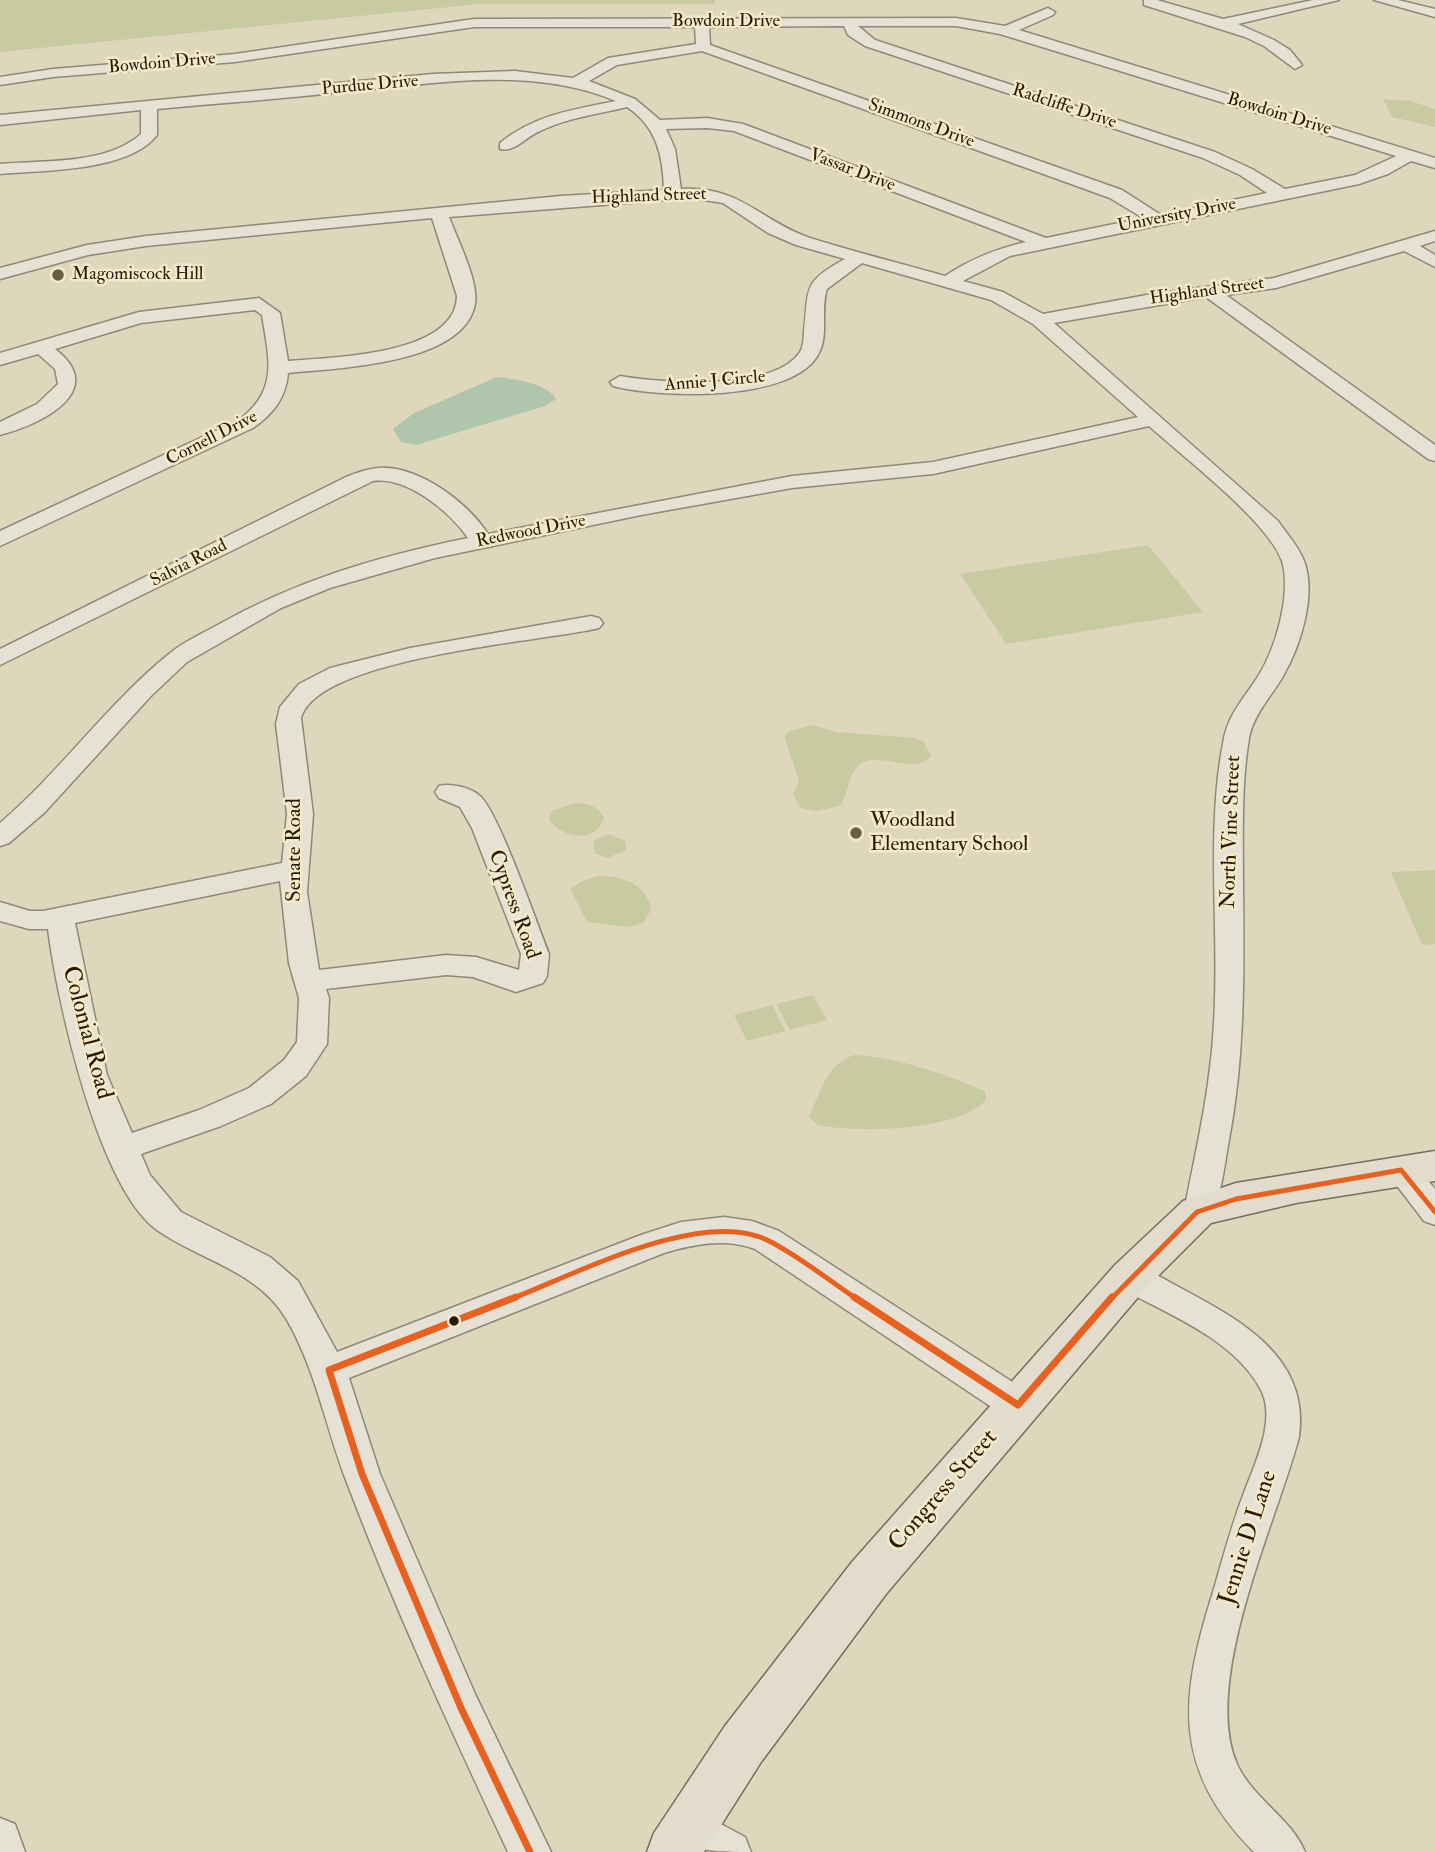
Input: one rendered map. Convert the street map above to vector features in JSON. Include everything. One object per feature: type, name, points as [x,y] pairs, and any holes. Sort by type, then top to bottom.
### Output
[{"type":"main road","name":"Congress Street","points":[[681,1840],[743,1744],[843,1610],[1130,1276],[1197,1212],[1272,1192],[1418,1168]]},
{"type":"street","points":[[1224,23],[1332,0]]},
{"type":"street","points":[[1381,0],[1435,13]]},
{"type":"street","points":[[1149,2],[1224,23],[1288,53],[1295,65]]},
{"type":"street","points":[[1005,31],[1048,12]]},
{"type":"street","name":"Radcliffe Drive","points":[[849,21],[853,32],[867,42],[1209,155],[1246,172],[1282,195]]},
{"type":"street","points":[[574,83],[613,61],[703,47],[702,22]]},
{"type":"street","name":"Bowdoin Drive","points":[[0,81],[53,73],[235,58],[461,24],[957,22],[1005,31],[1435,163]]},
{"type":"street","name":"Simmons Drive","points":[[703,47],[1116,194],[1158,220]]},
{"type":"street","name":"Purdue Drive","points":[[0,120],[469,78],[514,77],[574,83],[608,92],[630,102],[655,125],[670,150],[673,193]]},
{"type":"street","points":[[506,146],[542,125],[630,102]]},
{"type":"street","points":[[0,169],[106,156],[131,150],[149,135],[149,105]]},
{"type":"street","name":"Vassar Drive","points":[[655,125],[707,123],[737,127],[1043,243]]},
{"type":"street","name":"University Drive","points":[[948,282],[998,254],[1366,177],[1409,155]]},
{"type":"street","name":"Highland Street","points":[[0,274],[116,245],[439,213],[673,193],[706,194],[728,199],[778,231],[859,258],[1008,300],[1040,320],[1287,280],[1435,236]]},
{"type":"street","points":[[278,368],[388,355],[428,343],[451,330],[464,314],[467,295],[439,213]]},
{"type":"street","points":[[1405,244],[1435,261]]},
{"type":"street","name":"Annie J Circle","points":[[620,382],[655,388],[717,385],[763,379],[791,370],[810,352],[815,294],[819,282],[859,258]]},
{"type":"street","points":[[1209,291],[1435,455]]},
{"type":"street","name":"Cornell Drive","points":[[0,359],[141,318],[259,304],[271,313],[279,384],[274,400],[253,420],[0,539]]},
{"type":"street","name":"North Vine Street","points":[[1040,320],[1223,481],[1270,526],[1293,560],[1296,572],[1296,603],[1289,631],[1271,676],[1246,711],[1237,737],[1230,827],[1229,1024],[1219,1112],[1202,1201],[1197,1212]]},
{"type":"street","points":[[0,429],[51,404],[67,386],[68,376],[62,365],[41,347]]},
{"type":"street","name":"Redwood Drive","points":[[0,837],[36,806],[161,672],[195,646],[273,603],[322,583],[413,556],[482,542],[775,485],[933,468],[1151,420]]},
{"type":"street","name":"Salvia Road","points":[[0,658],[353,481],[380,475],[410,483],[455,510],[475,528],[482,542]]},
{"type":"street","name":"Senate Road","points":[[122,1148],[231,1109],[284,1079],[305,1056],[314,1036],[316,1013],[298,935],[292,870],[300,814],[288,718],[303,693],[328,677],[401,657],[516,634],[591,623]]},
{"type":"street","name":"Cypress Road","points":[[310,981],[431,965],[476,967],[516,982],[533,976],[535,954],[485,828],[470,801],[448,792]]},
{"type":"street","points":[[0,911],[35,920],[60,917],[292,870]]},
{"type":"street","name":"Colonial Road","points":[[60,917],[66,960],[92,1075],[136,1181],[156,1209],[169,1221],[258,1267],[288,1293],[312,1331],[330,1370],[362,1474],[461,1708],[530,1852]]},
{"type":"street","points":[[1418,1168],[1435,1212]]},
{"type":"street","points":[[330,1370],[653,1244],[696,1231],[726,1229],[753,1234],[767,1240],[1018,1405]]},
{"type":"street","name":"Jennie D Lane","points":[[1130,1276],[1238,1342],[1262,1364],[1279,1391],[1283,1410],[1279,1449],[1243,1546],[1218,1633],[1208,1692],[1211,1738],[1220,1771],[1233,1797],[1284,1852]]},
{"type":"street","points":[[0,1839],[4,1852]]},
{"type":"street","points":[[681,1840],[730,1852]]},
{"type":"shaded area","points":[[0,0],[715,0],[715,4],[480,4],[0,52]]},
{"type":"shaded area","points":[[1383,99],[1411,101],[1435,109],[1435,127],[1392,117]]},
{"type":"shaded area","points":[[497,377],[538,386],[556,399],[545,406],[416,445],[401,442],[393,429],[414,413]]},
{"type":"shaded area","points":[[1148,545],[1203,612],[1006,644],[960,574]]},
{"type":"shaded area","points":[[813,725],[837,732],[915,738],[924,742],[931,756],[915,764],[866,761],[854,770],[840,806],[816,811],[801,808],[793,794],[799,781],[784,736],[790,731]]},
{"type":"shaded area","points":[[575,803],[592,806],[604,817],[595,832],[579,836],[570,834],[555,826],[549,819],[552,811]]},
{"type":"shaded area","points":[[609,834],[625,841],[626,850],[608,858],[595,854],[593,841]]},
{"type":"shaded area","points":[[1435,870],[1435,944],[1422,945],[1391,872]]},
{"type":"shaded area","points":[[598,876],[624,879],[645,894],[651,910],[643,923],[628,927],[587,922],[570,889],[582,881]]},
{"type":"shaded area","points":[[813,995],[827,1020],[790,1030],[776,1004]]},
{"type":"shaded area","points":[[772,1005],[785,1031],[747,1041],[734,1015]]},
{"type":"shaded area","points":[[854,1055],[887,1059],[937,1073],[985,1091],[986,1100],[972,1111],[953,1119],[906,1128],[856,1129],[817,1125],[809,1117],[826,1080],[837,1065]]},
{"type":"transit line","points":[[530,1852],[461,1708],[362,1474],[329,1370],[653,1244],[696,1233],[724,1231],[767,1240],[1018,1405],[1130,1277],[1197,1212],[1236,1199],[1401,1170],[1435,1212]]},
{"type":"place","name":"Magomiscock Hill","points":[[58,275]]},
{"type":"place","name":"Woodland Elementary School","points":[[856,833]]}]
